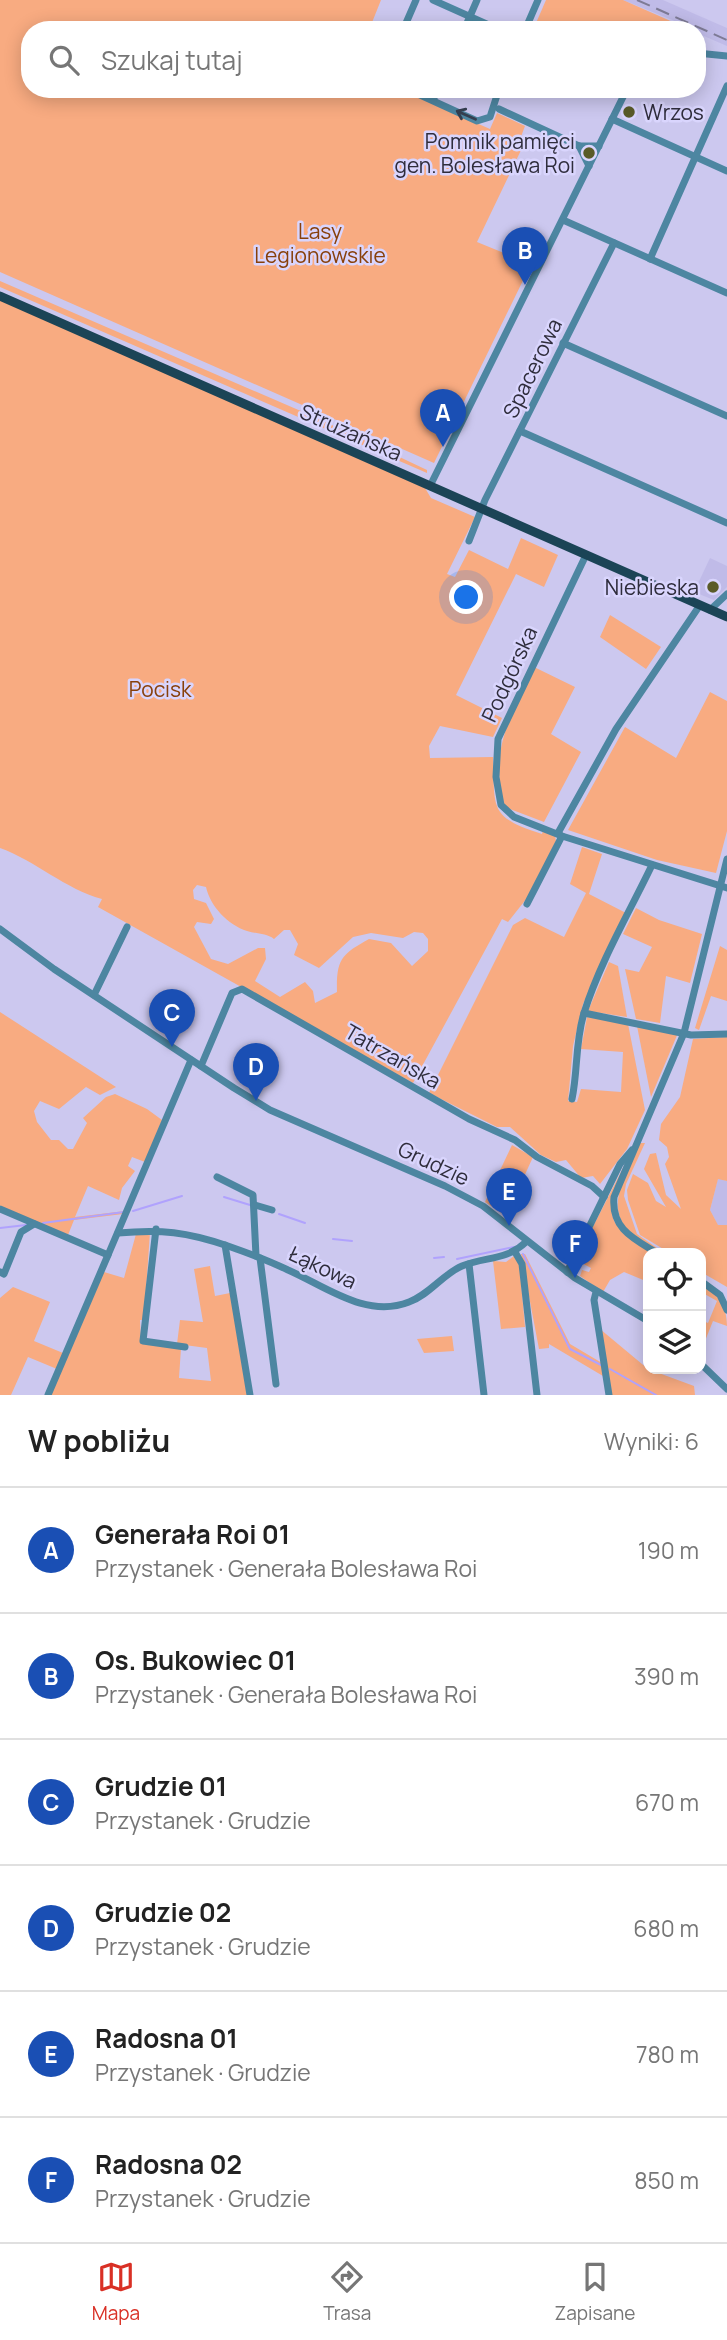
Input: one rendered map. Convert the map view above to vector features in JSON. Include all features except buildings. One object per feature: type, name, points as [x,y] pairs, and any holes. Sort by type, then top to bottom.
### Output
[{"type":"main road","name":"Strużańska","points":[[0,296],[727,617]]},
{"type":"street","points":[[407,21],[416,0]]},
{"type":"street","points":[[433,0],[479,21]]},
{"type":"street","points":[[468,21],[477,0]]},
{"type":"street","points":[[529,21],[538,0]]},
{"type":"street","points":[[706,54],[727,56]]},
{"type":"street","points":[[650,259],[727,86]]},
{"type":"street","points":[[428,98],[477,121],[490,117],[496,108],[498,98]]},
{"type":"street","points":[[430,486],[622,98]]},
{"type":"street","points":[[496,108],[579,146],[598,146]]},
{"type":"street","points":[[612,119],[727,171]]},
{"type":"street","points":[[579,146],[589,166]]},
{"type":"street","points":[[562,220],[727,293]]},
{"type":"street","name":"Spacerowa","points":[[469,541],[481,509],[614,243]]},
{"type":"street","points":[[563,343],[727,416]]},
{"type":"street","points":[[520,431],[727,523]]},
{"type":"street","name":"Podgórska","points":[[560,834],[507,812],[501,805],[497,791],[498,739],[586,555]]},
{"type":"street","points":[[710,610],[727,593]]},
{"type":"street","points":[[527,904],[560,834],[617,729],[699,605]]},
{"type":"street","points":[[560,834],[724,886]]},
{"type":"street","points":[[649,1248],[622,1230],[614,1211],[614,1198],[684,1033],[724,886],[727,859]]},
{"type":"street","points":[[572,1099],[577,1040],[584,1013],[599,974],[652,865]]},
{"type":"street","points":[[94,995],[127,927]]},
{"type":"street","name":"Grudzie","points":[[0,929],[94,995],[270,1110],[443,1185],[483,1206],[567,1272],[643,1318]]},
{"type":"street","name":"Tatrzańska","points":[[201,1066],[232,993],[242,989],[469,1119],[514,1140],[537,1157],[592,1186],[604,1198]]},
{"type":"street","points":[[584,1013],[684,1033],[727,1034]]},
{"type":"street","points":[[48,1395],[191,1060]]},
{"type":"street","points":[[567,1272],[620,1164],[634,1149]]},
{"type":"street","points":[[217,1177],[249,1192],[255,1205],[272,1210]]},
{"type":"street","name":"Łąkowa","points":[[255,1205],[258,1257]]},
{"type":"street","points":[[0,1209],[108,1255]]},
{"type":"street","points":[[2,1273],[21,1232],[34,1224]]},
{"type":"street","points":[[156,1229],[144,1341],[185,1347]]},
{"type":"street","name":"Łąkowa","points":[[118,1233],[156,1229],[225,1245],[258,1257],[336,1296],[370,1305],[387,1306],[410,1302],[450,1272],[515,1252],[526,1242]]},
{"type":"street","points":[[225,1245],[250,1395]]},
{"type":"street","points":[[515,1252],[522,1264],[537,1395]]},
{"type":"street","points":[[258,1257],[276,1384]]},
{"type":"street","points":[[469,1264],[484,1395]]},
{"type":"street","points":[[706,1284],[726,1302],[727,1310]]},
{"type":"street","points":[[596,1292],[594,1300],[609,1395]]},
{"type":"street","points":[[706,1369],[727,1389]]},
{"type":"shaded area","points":[[623,0],[663,0],[727,28],[727,46],[706,37],[706,21],[675,21]]},
{"type":"shaded area","points":[[710,558],[727,566],[727,587],[714,600],[694,592]]},
{"type":"shaded area","points":[[718,1178],[727,1181],[727,1225],[718,1226],[710,1210]]},
{"type":"green space","name":"Lasy Legionowskie","points":[[0,0],[381,0],[373,21],[21,21],[21,98],[419,98],[490,129],[497,113],[525,126],[519,142],[524,144],[477,242],[531,264],[434,463],[0,272]]},
{"type":"green space","points":[[546,0],[623,0],[671,21],[537,21]]},
{"type":"green space","points":[[0,281],[317,418],[427,470],[427,473],[0,287]]},
{"type":"green space","name":"Pocisk","points":[[0,299],[425,488],[431,498],[475,517],[447,574],[455,577],[469,550],[508,569],[521,538],[558,555],[544,587],[516,574],[456,695],[502,718],[493,737],[440,726],[429,746],[430,758],[493,757],[495,799],[503,816],[524,828],[542,834],[543,830],[555,836],[556,841],[527,898],[508,922],[502,919],[413,1083],[98,907],[102,899],[76,889],[0,848]],"holes":[[[197,885],[206,887],[216,908],[233,924],[274,939],[284,930],[290,930],[298,944],[294,955],[319,968],[353,937],[371,933],[403,938],[414,932],[423,933],[428,939],[428,951],[412,966],[391,943],[369,939],[342,959],[337,992],[315,1003],[313,991],[305,982],[280,997],[255,981],[266,959],[265,948],[258,948],[228,964],[211,959],[194,927],[197,922],[211,924],[214,919],[206,903],[194,899],[193,890]]]},
{"type":"green space","points":[[610,615],[661,647],[646,669],[600,637]]},
{"type":"green space","points":[[534,667],[575,687],[551,734],[581,752],[544,822],[505,807],[500,787],[499,768],[504,734]]},
{"type":"green space","points":[[710,692],[727,701],[727,831],[716,873],[657,860],[568,830],[625,727],[676,758]]},
{"type":"green space","points":[[582,847],[602,854],[589,894],[626,913],[583,1004],[573,1046],[568,1101],[577,1102],[581,1089],[621,1092],[623,1052],[581,1049],[587,1017],[628,1024],[645,1110],[627,1149],[600,1184],[593,1176],[581,1178],[566,1160],[556,1162],[541,1155],[510,1127],[497,1127],[429,1093],[513,925],[525,918],[564,937],[586,893],[570,884]]},
{"type":"green space","points":[[636,908],[659,920],[702,934],[690,983],[666,976],[660,1023],[636,1019],[625,969],[639,972],[652,947],[623,934]]},
{"type":"green space","points":[[720,946],[727,950],[727,1001],[711,996],[699,1030],[695,1028]]},
{"type":"green space","points":[[609,962],[618,966],[627,1017],[588,1011]]},
{"type":"green space","points":[[0,1012],[116,1087],[100,1095],[86,1087],[59,1109],[40,1101],[34,1111],[37,1122],[51,1140],[59,1140],[68,1149],[73,1149],[87,1123],[83,1118],[106,1097],[115,1094],[147,1109],[162,1120],[145,1162],[132,1157],[128,1166],[135,1171],[122,1188],[119,1200],[88,1186],[75,1217],[125,1211],[123,1214],[74,1220],[68,1235],[0,1206]]},
{"type":"green space","points":[[637,1026],[678,1033],[651,1097]]},
{"type":"green space","points":[[727,1037],[727,1181],[718,1179],[710,1210],[718,1225],[727,1225],[727,1287],[706,1275],[706,1248],[662,1248],[640,1235],[628,1200],[627,1190],[633,1174],[648,1183],[656,1201],[666,1207],[644,1169],[650,1154],[656,1153],[666,1195],[681,1209],[665,1164],[669,1157],[667,1147],[659,1140],[661,1124],[680,1097],[693,1039]]},
{"type":"green space","points":[[639,1143],[645,1143],[626,1184],[624,1196],[637,1234],[657,1248],[640,1240],[628,1230],[621,1219],[618,1207],[622,1182]]},
{"type":"green space","points":[[512,1145],[533,1157],[506,1216],[485,1202]]},
{"type":"green space","points":[[628,1158],[612,1205],[612,1214],[615,1223],[623,1232],[646,1248],[643,1248],[643,1280],[624,1272],[610,1280],[603,1292],[580,1276],[582,1270],[589,1272],[591,1268],[576,1260]]},
{"type":"green space","points":[[150,1232],[144,1320],[140,1320],[141,1343],[181,1348],[179,1378],[211,1381],[207,1348],[177,1344],[180,1320],[203,1322],[194,1269],[210,1266],[215,1296],[230,1293],[247,1395],[51,1395],[104,1272],[124,1278],[136,1234]]},
{"type":"green space","points":[[521,1254],[525,1254],[570,1344],[602,1363],[603,1376],[549,1344],[549,1348],[539,1349]]},
{"type":"green space","points":[[514,1256],[519,1260],[525,1327],[501,1329],[493,1261],[506,1262]]},
{"type":"green space","points":[[706,1286],[720,1301],[727,1326],[713,1321],[706,1338],[706,1322],[708,1323],[717,1301],[706,1295]]},
{"type":"green space","points":[[13,1287],[50,1302],[34,1341],[63,1353],[57,1369],[28,1357],[11,1395],[0,1395],[0,1298]]},
{"type":"green space","points":[[600,1329],[643,1365],[643,1374],[662,1374],[694,1386],[695,1395],[611,1395]]},
{"type":"green space","points":[[452,1336],[454,1351],[424,1353],[417,1339]]},
{"type":"waterway","points":[[133,1211],[182,1196]]},
{"type":"waterway","points":[[224,1197],[250,1205]]},
{"type":"waterway","points":[[43,1223],[124,1212]]},
{"type":"waterway","points":[[279,1214],[305,1223]]},
{"type":"waterway","points":[[0,1228],[26,1225]]},
{"type":"waterway","points":[[333,1239],[352,1241]]},
{"type":"waterway","points":[[457,1259],[514,1247]]},
{"type":"waterway","points":[[523,1254],[570,1349],[601,1365]]},
{"type":"waterway","points":[[434,1258],[444,1257]]},
{"type":"waterway","points":[[610,1369],[656,1395]]},
{"type":"railway","points":[[637,0],[684,21]]},
{"type":"railway","points":[[706,31],[727,40]]},
{"type":"place","name":"Wrzos","points":[[629,112]]},
{"type":"place","name":"Pomnik pamięci gen. Bolesława Roi","points":[[589,153]]},
{"type":"place","name":"Os. Bukowiec 01","points":[[525,285]]},
{"type":"place","name":"Generała Roi 01","points":[[443,447]]},
{"type":"place","name":"Niebieska","points":[[713,587]]},
{"type":"place","name":"Grudzie 01","points":[[172,1047]]},
{"type":"place","name":"Grudzie 02","points":[[256,1101]]},
{"type":"place","name":"Radosna 01","points":[[509,1226]]},
{"type":"place","name":"Radosna 02","points":[[575,1278]]}]
